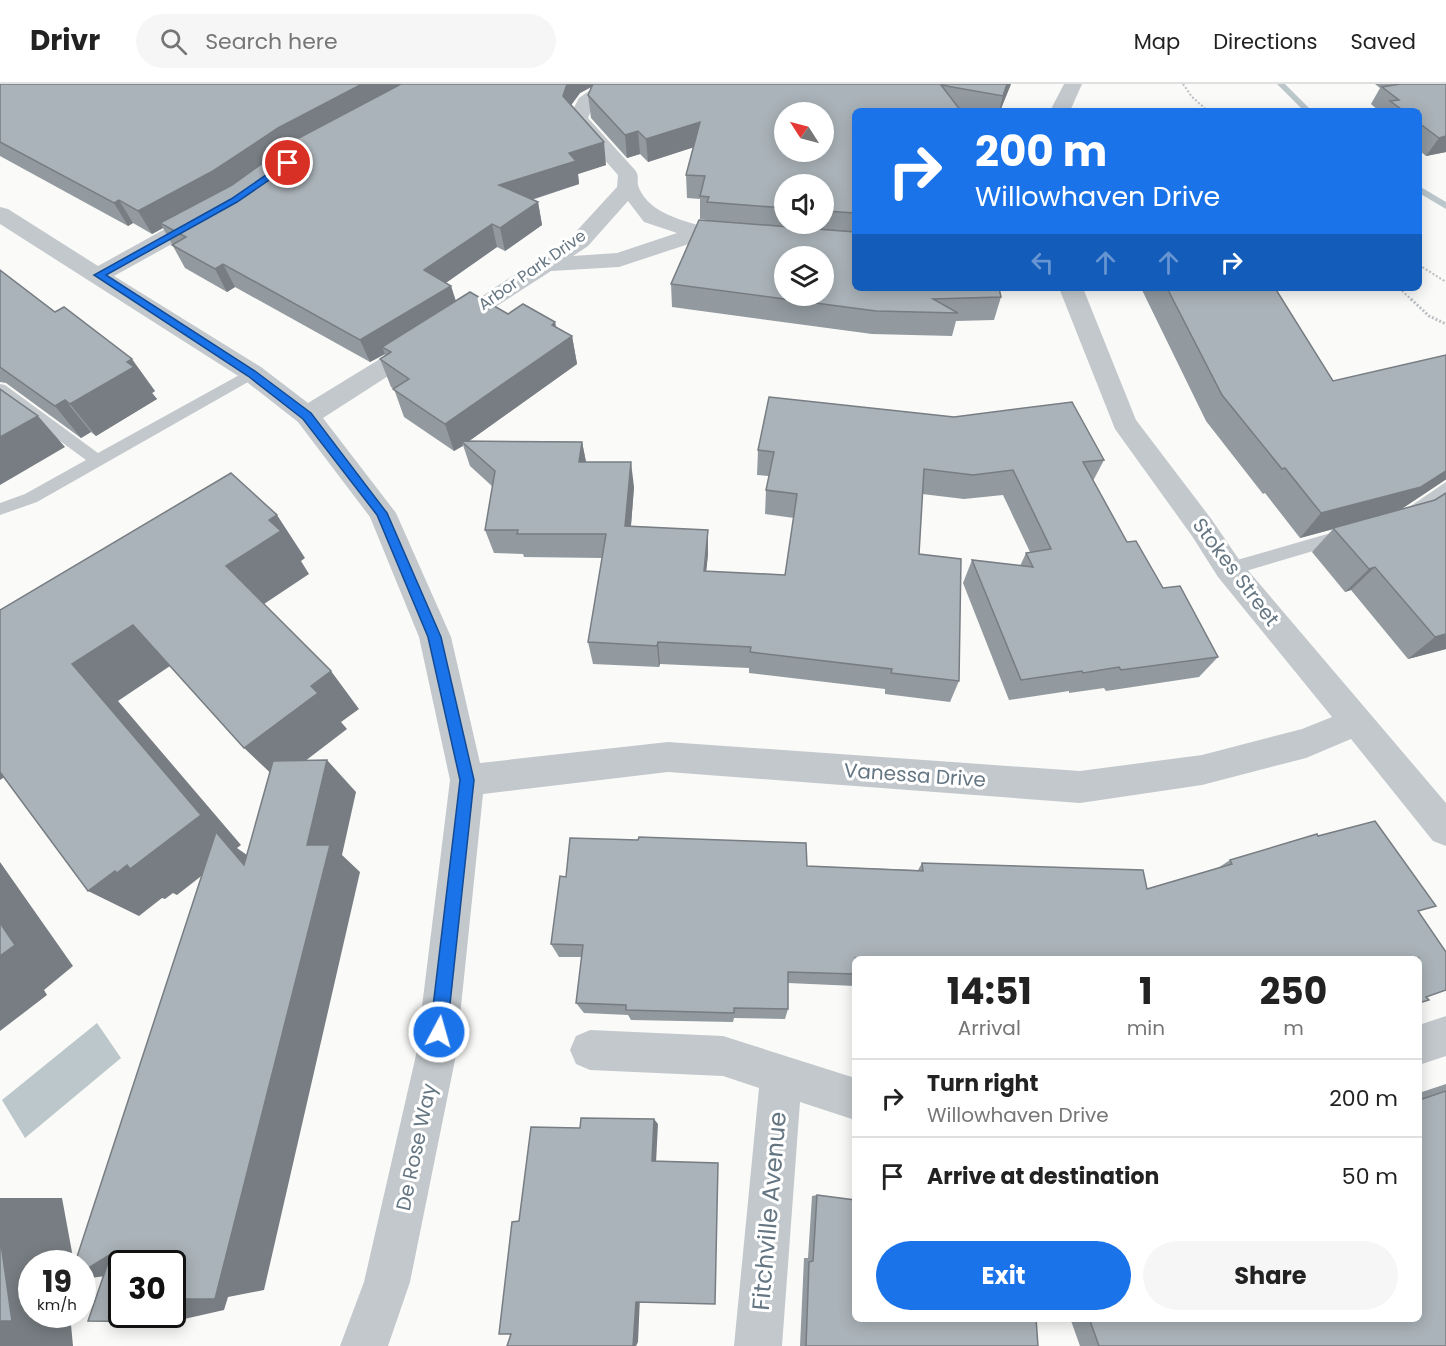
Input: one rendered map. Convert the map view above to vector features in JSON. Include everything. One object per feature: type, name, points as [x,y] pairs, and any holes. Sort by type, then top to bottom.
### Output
[{"type":"street","points":[[546,264],[619,261],[710,234],[652,217],[628,188],[628,174],[578,119],[579,110],[586,101],[613,84]]},
{"type":"street","points":[[1061,108],[1073,84]]},
{"type":"street","name":"Arbor Park Drive","points":[[307,416],[580,241],[628,188]]},
{"type":"street","points":[[99,275],[225,205]]},
{"type":"street","name":"De Rose Way","points":[[0,214],[252,373],[307,416],[382,513],[435,637],[467,780],[436,1055],[387,1282],[364,1346]]},
{"type":"street","name":"Stokes Street","points":[[1072,291],[1124,423],[1202,528],[1229,569],[1446,829]]},
{"type":"street","name":"Vanessa Drive","points":[[467,780],[668,757],[1080,787],[1202,770],[1306,743],[1355,722]]},
{"type":"street","points":[[1422,1044],[1446,1036]]},
{"type":"street","points":[[590,1050],[723,1056],[852,1098]]},
{"type":"street","name":"Fitchville Avenue","points":[[758,1346],[781,1076]]},
{"type":"lane","points":[[0,509],[31,498],[252,373]]},
{"type":"lane","points":[[0,389],[97,460]]},
{"type":"lane","points":[[1229,569],[1403,519],[1422,503],[1446,488]]},
{"type":"path","points":[[1183,84],[1192,97],[1205,108]]},
{"type":"path","points":[[1422,267],[1446,282]]},
{"type":"path","points":[[1402,291],[1429,316],[1446,324]]},
{"type":"shaded area","points":[[97,1023],[121,1058],[25,1138],[2,1100]]},
{"type":"building","points":[[0,84],[362,84],[278,128],[213,171],[138,211],[119,200],[114,203],[0,142]]},
{"type":"building","points":[[401,84],[567,84],[563,96],[604,142],[569,153],[576,161],[499,185],[538,202],[500,228],[492,224],[424,270],[451,286],[360,340],[223,264],[215,269],[172,245],[186,237],[160,223],[232,185],[295,140]]},
{"type":"building","points":[[593,84],[1007,84],[1003,96],[941,85],[959,108],[852,108],[852,213],[834,212],[834,174],[774,174],[774,207],[707,202],[709,197],[700,196],[705,176],[686,175],[700,122],[646,139],[638,131],[625,135],[588,95]]},
{"type":"building","points":[[1400,84],[1446,84],[1446,136],[1439,138],[1422,125],[1422,108],[1400,108],[1390,101],[1399,100],[1382,87]]},
{"type":"building","points":[[699,220],[774,226],[774,234],[834,234],[834,230],[852,232],[852,291],[1000,291],[1001,297],[933,299],[958,313],[876,311],[834,305],[834,246],[774,246],[774,298],[671,284]]},
{"type":"building","points":[[0,270],[55,312],[64,307],[132,359],[127,362],[134,367],[70,404],[65,400],[55,406],[0,367]]},
{"type":"building","points":[[1169,291],[1277,291],[1333,381],[1446,355],[1446,471],[1421,487],[1321,513],[1222,395]]},
{"type":"building","points":[[470,292],[508,314],[523,304],[555,322],[552,325],[572,336],[445,424],[393,389],[409,379],[380,359],[391,352],[382,347]]},
{"type":"building","points":[[0,389],[38,416],[0,437]]},
{"type":"building","points":[[769,397],[954,417],[1072,402],[1104,460],[1083,462],[1127,542],[1136,541],[1163,588],[1180,586],[1218,657],[1121,670],[1119,667],[1083,673],[1082,671],[1021,680],[972,560],[1033,567],[1026,553],[1051,549],[1013,470],[973,475],[924,469],[919,554],[961,559],[959,681],[891,673],[892,669],[750,652],[751,647],[658,642],[657,646],[588,642],[606,534],[517,534],[518,530],[485,530],[495,471],[461,441],[582,442],[579,462],[631,462],[625,526],[708,530],[704,571],[785,575],[797,494],[766,490],[774,452],[758,450]]},
{"type":"building","points":[[231,473],[277,515],[269,520],[281,531],[226,566],[331,671],[311,686],[318,693],[244,748],[133,625],[72,664],[201,815],[130,869],[127,865],[117,873],[115,871],[88,891],[0,772],[0,610]]},
{"type":"building","points":[[1446,493],[1446,634],[1435,637],[1375,567],[1369,569],[1333,528],[1435,500]]},
{"type":"building","points":[[327,760],[307,845],[330,845],[215,1299],[186,1299],[186,1250],[108,1250],[108,1256],[96,1263],[96,1250],[79,1250],[216,832],[244,865],[273,761]]},
{"type":"building","points":[[1375,821],[1436,906],[1418,911],[1446,952],[1446,990],[1426,997],[1429,1000],[1422,1002],[1422,956],[852,956],[852,974],[788,972],[788,1009],[734,1008],[734,1013],[626,1010],[626,1005],[576,1003],[583,945],[551,944],[560,876],[566,877],[570,838],[638,840],[639,837],[806,843],[807,866],[923,871],[922,863],[1143,870],[1147,889],[1232,864],[1230,860],[1317,834],[1318,836]]},
{"type":"building","points":[[0,923],[15,945],[0,956]]},
{"type":"building","points":[[1446,1091],[1446,1346],[1099,1346],[1090,1322],[1422,1322],[1422,1099]]},
{"type":"building","points":[[581,1118],[654,1119],[652,1161],[718,1163],[715,1304],[636,1302],[633,1346],[507,1346],[511,1334],[499,1334],[512,1222],[519,1221],[531,1127],[580,1128]]},
{"type":"building","points":[[817,1195],[852,1200],[852,1322],[1036,1322],[1038,1346],[806,1346],[809,1262],[813,1261]]},
{"type":"building","points":[[0,1237],[12,1321],[0,1321]]},
{"type":"building","points":[[108,1263],[108,1321],[96,1321],[96,1298]]},
{"type":"waterway","points":[[1281,84],[1305,108]]},
{"type":"waterway","points":[[1422,191],[1446,206]]},
{"type":"route","points":[[288,163],[234,201],[99,275],[252,373],[307,416],[382,513],[435,637],[467,780],[439,1032]]}]
